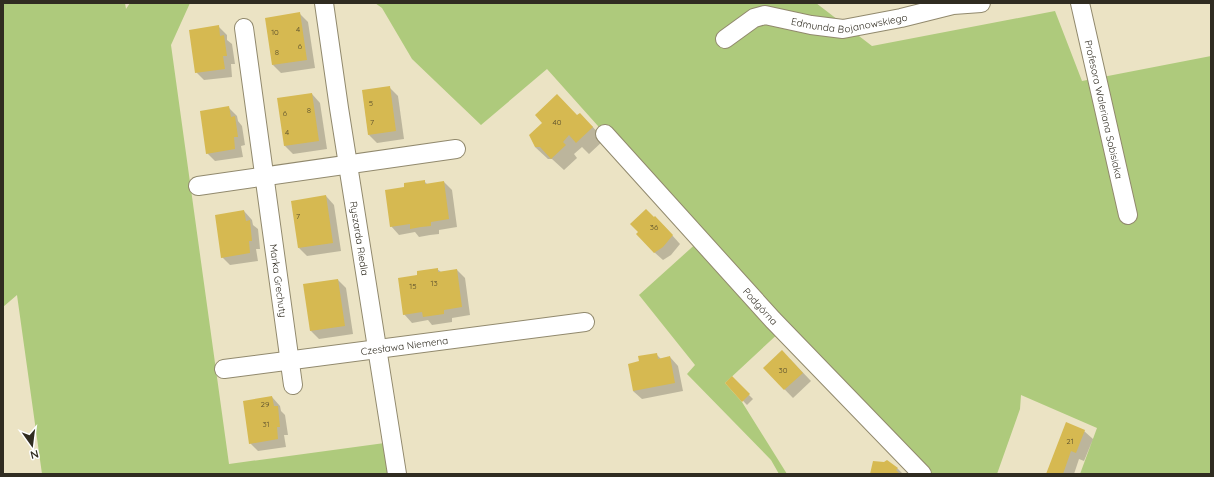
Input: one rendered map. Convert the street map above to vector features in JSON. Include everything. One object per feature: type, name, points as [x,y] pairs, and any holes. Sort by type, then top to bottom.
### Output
[{"type":"street","name":"Ryszarda Riedla","points":[[324,3],[397,474]]},
{"type":"street","name":"Edmunda Bojanowskiego","points":[[725,39],[754,18],[765,15],[811,25],[843,29],[901,18],[953,5],[981,3]]},
{"type":"street","name":"Profesora Waleriana Sobisiaka","points":[[1080,3],[1128,215]]},
{"type":"street","name":"Marka Grechuty","points":[[244,28],[291,360],[293,386]]},
{"type":"street","name":"Podgórna","points":[[605,134],[773,320],[922,474]]},
{"type":"street","points":[[198,186],[456,149]]},
{"type":"street","name":"Czesława Niemena","points":[[224,369],[585,322]]},
{"type":"green space","points":[[3,3],[125,3],[126,9],[130,3],[190,3],[171,45],[229,464],[392,442],[397,474],[42,474],[17,295],[3,307]]},
{"type":"green space","points":[[375,3],[816,3],[872,46],[1055,11],[1082,81],[1211,56],[1211,474],[1080,474],[1097,428],[1021,395],[1020,409],[997,474],[922,474],[782,330],[725,383],[742,402],[787,474],[779,474],[771,460],[687,374],[695,365],[639,295],[700,240],[547,69],[481,125],[412,59],[382,8]]},
{"type":"building","points":[[300,12],[307,60],[272,65],[265,18]]},
{"type":"building","points":[[219,25],[220,36],[224,35],[227,56],[223,56],[225,69],[195,73],[189,30]]},
{"type":"building","points":[[390,86],[396,131],[368,135],[362,90]]},
{"type":"building","points":[[312,93],[319,141],[284,146],[277,98]]},
{"type":"building","points":[[557,94],[577,115],[580,113],[593,127],[576,143],[569,135],[563,142],[566,145],[551,159],[540,147],[535,147],[529,135],[542,123],[535,115]]},
{"type":"building","points":[[229,106],[231,117],[235,116],[238,137],[234,137],[235,149],[206,154],[200,111]]},
{"type":"building","points":[[425,180],[425,184],[444,181],[449,219],[431,222],[431,226],[410,229],[410,224],[390,227],[385,190],[404,187],[404,183]]},
{"type":"building","points":[[326,195],[333,243],[298,248],[291,201]]},
{"type":"building","points":[[646,209],[654,217],[655,216],[673,235],[663,247],[654,253],[636,234],[638,232],[630,224]]},
{"type":"building","points":[[244,210],[246,221],[250,220],[252,241],[249,241],[250,253],[221,258],[215,215]]},
{"type":"building","points":[[438,268],[438,272],[457,269],[462,307],[444,310],[444,314],[423,317],[422,312],[403,315],[398,278],[417,275],[417,271]]},
{"type":"building","points":[[338,279],[345,326],[310,331],[303,284]]},
{"type":"building","points":[[782,350],[803,373],[784,390],[763,368]]},
{"type":"building","points":[[657,353],[658,359],[670,356],[675,383],[633,391],[628,364],[639,361],[638,356]]},
{"type":"building","points":[[732,376],[750,394],[742,402],[725,383]]},
{"type":"building","points":[[272,396],[274,406],[278,406],[280,427],[277,427],[278,439],[249,444],[243,401]]},
{"type":"building","points":[[1066,422],[1085,430],[1076,453],[1071,451],[1063,474],[1046,474]]},
{"type":"building","points":[[887,460],[898,468],[896,470],[900,474],[870,474],[873,461],[884,462]]}]
